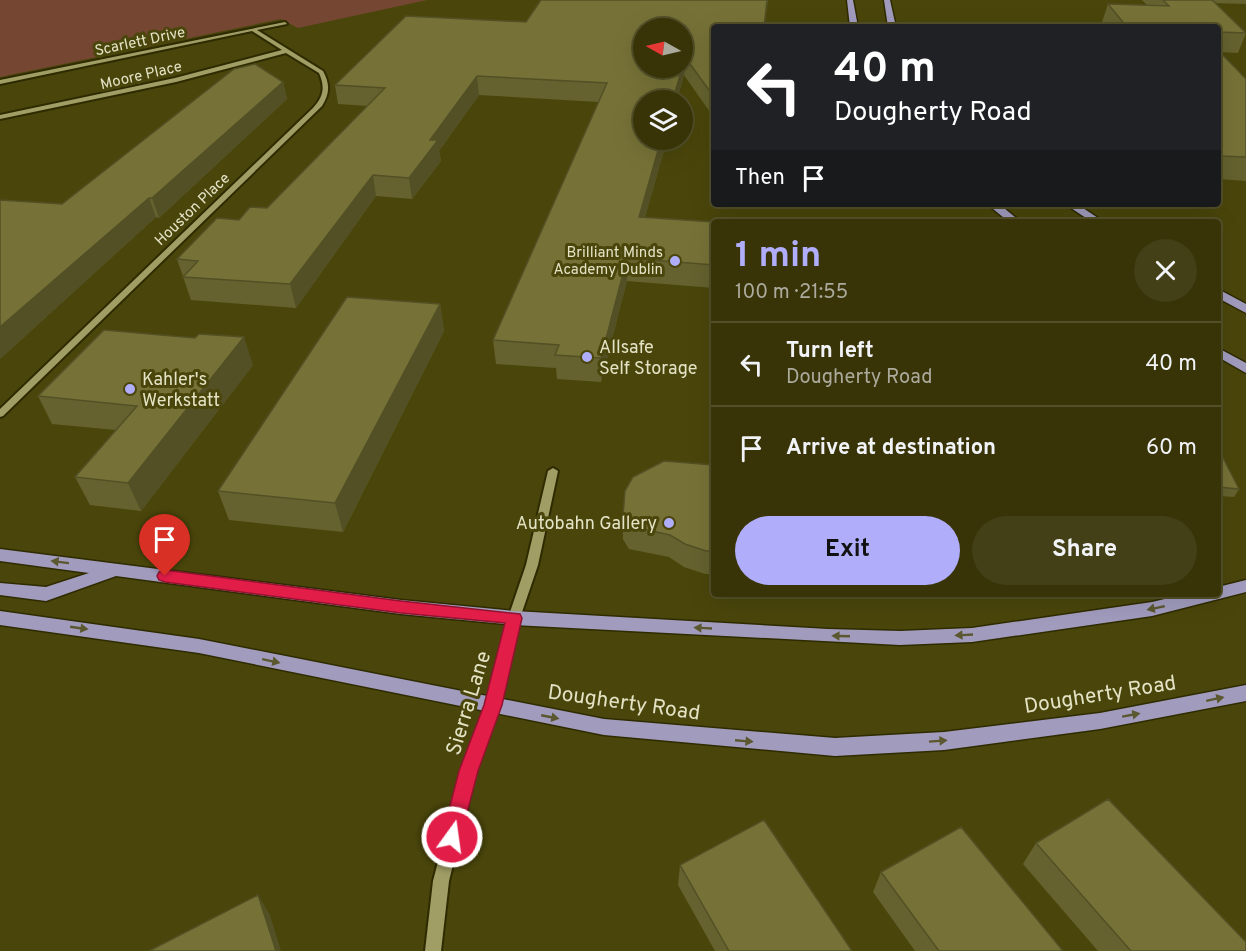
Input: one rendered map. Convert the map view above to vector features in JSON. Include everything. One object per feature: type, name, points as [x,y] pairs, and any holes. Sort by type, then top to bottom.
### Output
[{"type":"main road","points":[[850,0],[854,24]]},
{"type":"main road","points":[[887,0],[891,24]]},
{"type":"main road","points":[[996,207],[1012,219]]},
{"type":"main road","points":[[1075,207],[1094,219]]},
{"type":"main road","points":[[1221,295],[1246,309]]},
{"type":"main road","points":[[1221,354],[1246,369]]},
{"type":"main road","points":[[0,555],[401,607],[514,618],[900,638],[972,635],[1035,627],[1152,609],[1201,597]]},
{"type":"main road","points":[[0,589],[46,594],[118,570]]},
{"type":"main road","points":[[1221,592],[1246,586]]},
{"type":"main road","name":"Dougherty Road","points":[[0,618],[199,646],[604,728],[835,747],[944,741],[1022,731],[1111,719],[1246,693]]},
{"type":"street","name":"Scarlett Drive","points":[[0,82],[285,23]]},
{"type":"street","name":"Houston Place","points":[[0,414],[317,107],[327,93],[327,84],[321,72],[252,30]]},
{"type":"street","name":"Moore Place","points":[[0,117],[176,80],[286,51]]},
{"type":"street","name":"Sierra Lane","points":[[433,951],[441,881],[469,771],[493,705],[514,618],[532,565],[554,471]]},
{"type":"shaded area","points":[[0,0],[427,0],[298,28],[281,19],[0,77]]},
{"type":"building","points":[[541,0],[767,0],[764,24],[711,24],[711,93],[693,68],[693,18],[633,18],[633,78],[679,78],[676,90],[633,90],[633,150],[658,150],[639,217],[711,222],[711,265],[627,258],[601,358],[555,355],[559,345],[493,340],[607,83],[477,76],[430,140],[438,140],[409,178],[373,175],[290,284],[183,277],[198,261],[177,259],[217,218],[239,220],[250,207],[267,208],[385,88],[335,85],[406,16],[526,22]]},
{"type":"building","points":[[1163,0],[1212,0],[1246,33],[1221,32],[1221,24],[1125,24],[1108,4],[1169,6]]},
{"type":"building","points":[[1221,53],[1246,79],[1246,157],[1221,156]]},
{"type":"building","points":[[255,64],[283,82],[152,198],[149,198],[0,327],[0,200],[62,204],[234,69]]},
{"type":"building","points":[[347,297],[440,304],[335,503],[218,491]]},
{"type":"building","points":[[104,330],[195,338],[199,334],[244,337],[128,483],[75,477],[137,406],[38,396]]},
{"type":"building","points":[[1221,454],[1239,489],[1221,487]]},
{"type":"building","points":[[664,461],[711,465],[711,551],[685,544],[670,535],[629,526],[623,516],[625,491],[633,477]]},
{"type":"building","points":[[1108,799],[1246,942],[1246,951],[1131,951],[1036,843]]},
{"type":"building","points":[[764,820],[852,951],[729,951],[680,865]]},
{"type":"building","points":[[961,827],[1063,951],[939,951],[881,872]]},
{"type":"building","points":[[258,895],[276,951],[149,951]]},
{"type":"place","name":"Brilliant Minds Academy Dublin","points":[[675,261]]},
{"type":"place","name":"Allsafe Self Storage","points":[[587,357]]},
{"type":"place","name":"Kahler's Werkstatt","points":[[130,389]]},
{"type":"place","name":"Autobahn Gallery","points":[[669,523]]},
{"type":"route","points":[[165,576],[401,607],[514,618],[493,705],[469,771],[452,837]]}]
